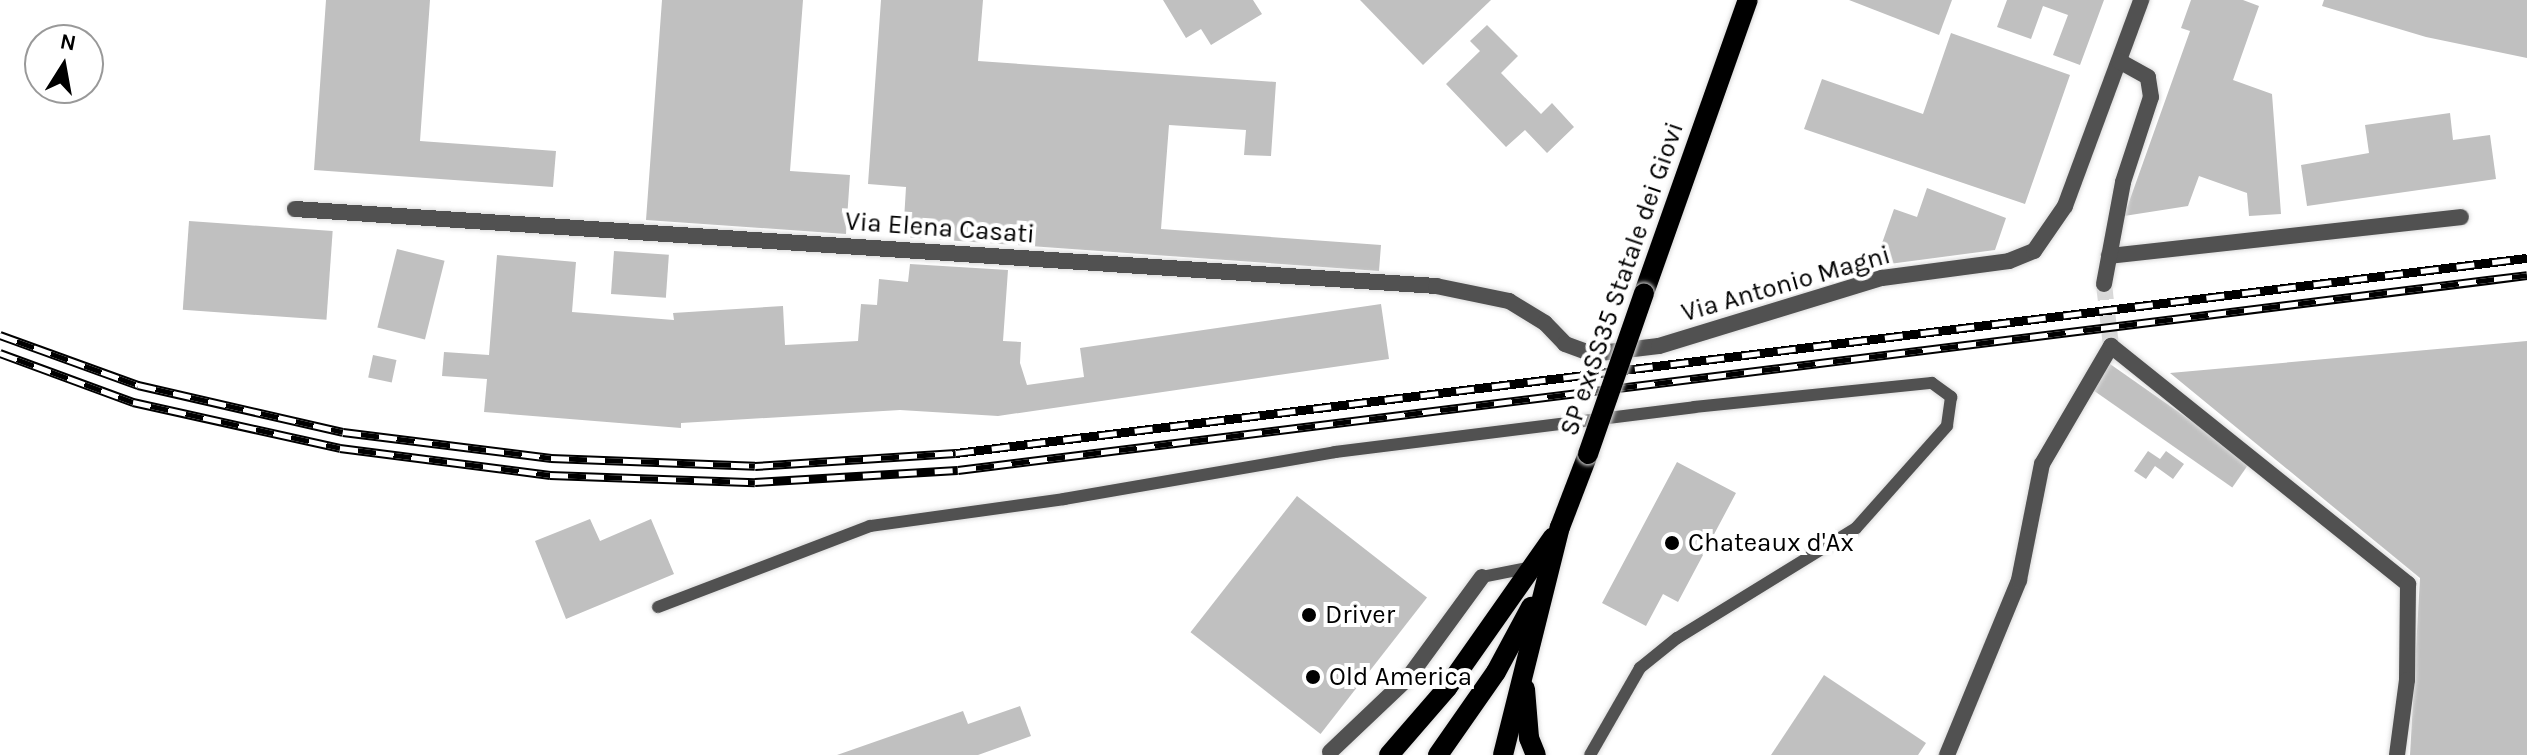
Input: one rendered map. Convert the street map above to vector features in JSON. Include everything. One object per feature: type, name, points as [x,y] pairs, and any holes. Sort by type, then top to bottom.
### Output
[{"type":"main road","name":"SP ex SS35 Statale dei Giovi","points":[[1540,571],[1588,454],[1748,0]]},
{"type":"main road","points":[[1503,755],[1540,571]]},
{"type":"main road","points":[[1389,755],[1540,571]]},
{"type":"main road","points":[[1438,755],[1496,672],[1540,571]]},
{"type":"main road","points":[[1523,664],[1529,738],[1536,755]]},
{"type":"street","name":"Via Antonio Magni","points":[[1565,344],[1592,354],[1659,346],[1882,278],[2009,261],[2034,251],[2065,206],[2141,0]]},
{"type":"street","points":[[2104,284],[2123,182],[2151,97],[2148,77],[2119,61]]},
{"type":"street","name":"Via Elena Casati","points":[[295,209],[1436,286],[1509,301],[1545,323],[1565,344]]},
{"type":"street","points":[[2109,256],[2461,217]]},
{"type":"street","points":[[1947,755],[2019,580],[2042,464],[2111,346],[2408,584],[2407,680],[2397,755]]},
{"type":"street","points":[[1328,753],[1408,678],[1482,577]]},
{"type":"lane","points":[[658,607],[870,526],[1064,499],[1335,452],[1694,407],[1932,383],[1951,397],[1947,426],[1856,528],[1677,638],[1640,668],[1590,755]]},
{"type":"lane","points":[[1482,577],[1540,571]]},
{"type":"building","points":[[326,0],[430,0],[420,141],[556,151],[553,187],[314,170]]},
{"type":"building","points":[[662,0],[803,0],[790,171],[850,175],[846,234],[646,220]]},
{"type":"building","points":[[881,0],[983,0],[978,61],[1276,82],[1271,156],[1244,155],[1246,130],[1169,125],[1161,229],[1381,245],[1379,271],[903,237],[906,187],[868,184]]},
{"type":"building","points":[[1163,0],[1253,0],[1262,14],[1211,45],[1201,29],[1186,38]]},
{"type":"building","points":[[1360,0],[1491,0],[1423,65]]},
{"type":"building","points":[[1849,0],[1952,0],[1939,35]]},
{"type":"building","points":[[2007,0],[2104,0],[2080,65],[2053,55],[2068,15],[2043,6],[2031,39],[1997,27]]},
{"type":"building","points":[[2191,0],[2243,0],[2259,6],[2233,80],[2272,94],[2281,214],[2249,216],[2247,193],[2199,176],[2188,206],[2124,216],[2190,31],[2181,28]]},
{"type":"building","points":[[2324,0],[2527,0],[2527,58],[2426,37],[2322,6]]},
{"type":"building","points":[[1487,25],[1518,56],[1501,73],[1541,114],[1552,103],[1574,127],[1547,153],[1525,130],[1506,147],[1446,84],[1480,51],[1470,41]]},
{"type":"building","points":[[1951,33],[2070,75],[2025,204],[1804,129],[1822,79],[1923,114]]},
{"type":"building","points":[[2450,113],[2453,140],[2490,135],[2496,179],[2307,206],[2301,165],[2369,153],[2365,125]]},
{"type":"building","points":[[1927,188],[2006,218],[1995,250],[1874,266],[1894,209],[1917,217]]},
{"type":"building","points":[[189,221],[333,231],[326,320],[183,310]]},
{"type":"building","points":[[397,249],[445,261],[425,339],[377,328]]},
{"type":"building","points":[[614,251],[669,255],[666,298],[611,294]]},
{"type":"building","points":[[497,255],[576,262],[572,312],[674,320],[673,313],[783,306],[785,345],[858,341],[861,304],[877,305],[879,279],[908,282],[910,264],[1008,270],[1003,341],[1021,342],[1020,363],[1027,385],[1084,377],[1080,348],[1381,304],[1389,359],[998,416],[900,410],[681,423],[681,428],[484,412],[487,379],[442,376],[444,352],[489,355]]},
{"type":"building","points":[[2527,341],[2527,755],[2410,755],[2420,578],[2170,373]]},
{"type":"building","points":[[373,355],[396,360],[392,382],[368,377]]},
{"type":"building","points":[[2110,364],[2250,462],[2232,487],[2092,389]]},
{"type":"building","points":[[2148,451],[2160,459],[2166,451],[2184,464],[2173,479],[2155,466],[2146,479],[2134,471]]},
{"type":"building","name":"Chateaux d'Ax","points":[[1677,462],[1736,493],[1678,602],[1663,594],[1646,626],[1602,603]]},
{"type":"building","name":"Driver","points":[[1297,496],[1427,598],[1321,734],[1190,632]]},
{"type":"building","points":[[590,519],[600,541],[651,519],[674,574],[566,619],[535,541]]},
{"type":"building","points":[[1824,675],[1926,743],[1918,755],[1771,755]]},
{"type":"building","points":[[1020,706],[1031,736],[978,755],[837,755],[963,711],[968,724]]},
{"type":"tunnel","points":[[2104,284],[2111,346]]},
{"type":"railway","points":[[0,335],[138,385],[343,432],[551,458],[755,466],[956,453],[2527,258]]},
{"type":"railway","points":[[0,353],[133,402],[340,448],[550,475],[755,482],[958,470],[2527,275]]},
{"type":"place","name":"Chateaux d'Ax","points":[[1672,543]]},
{"type":"place","name":"Driver","points":[[1309,615]]},
{"type":"place","name":"Old America","points":[[1313,677]]}]
